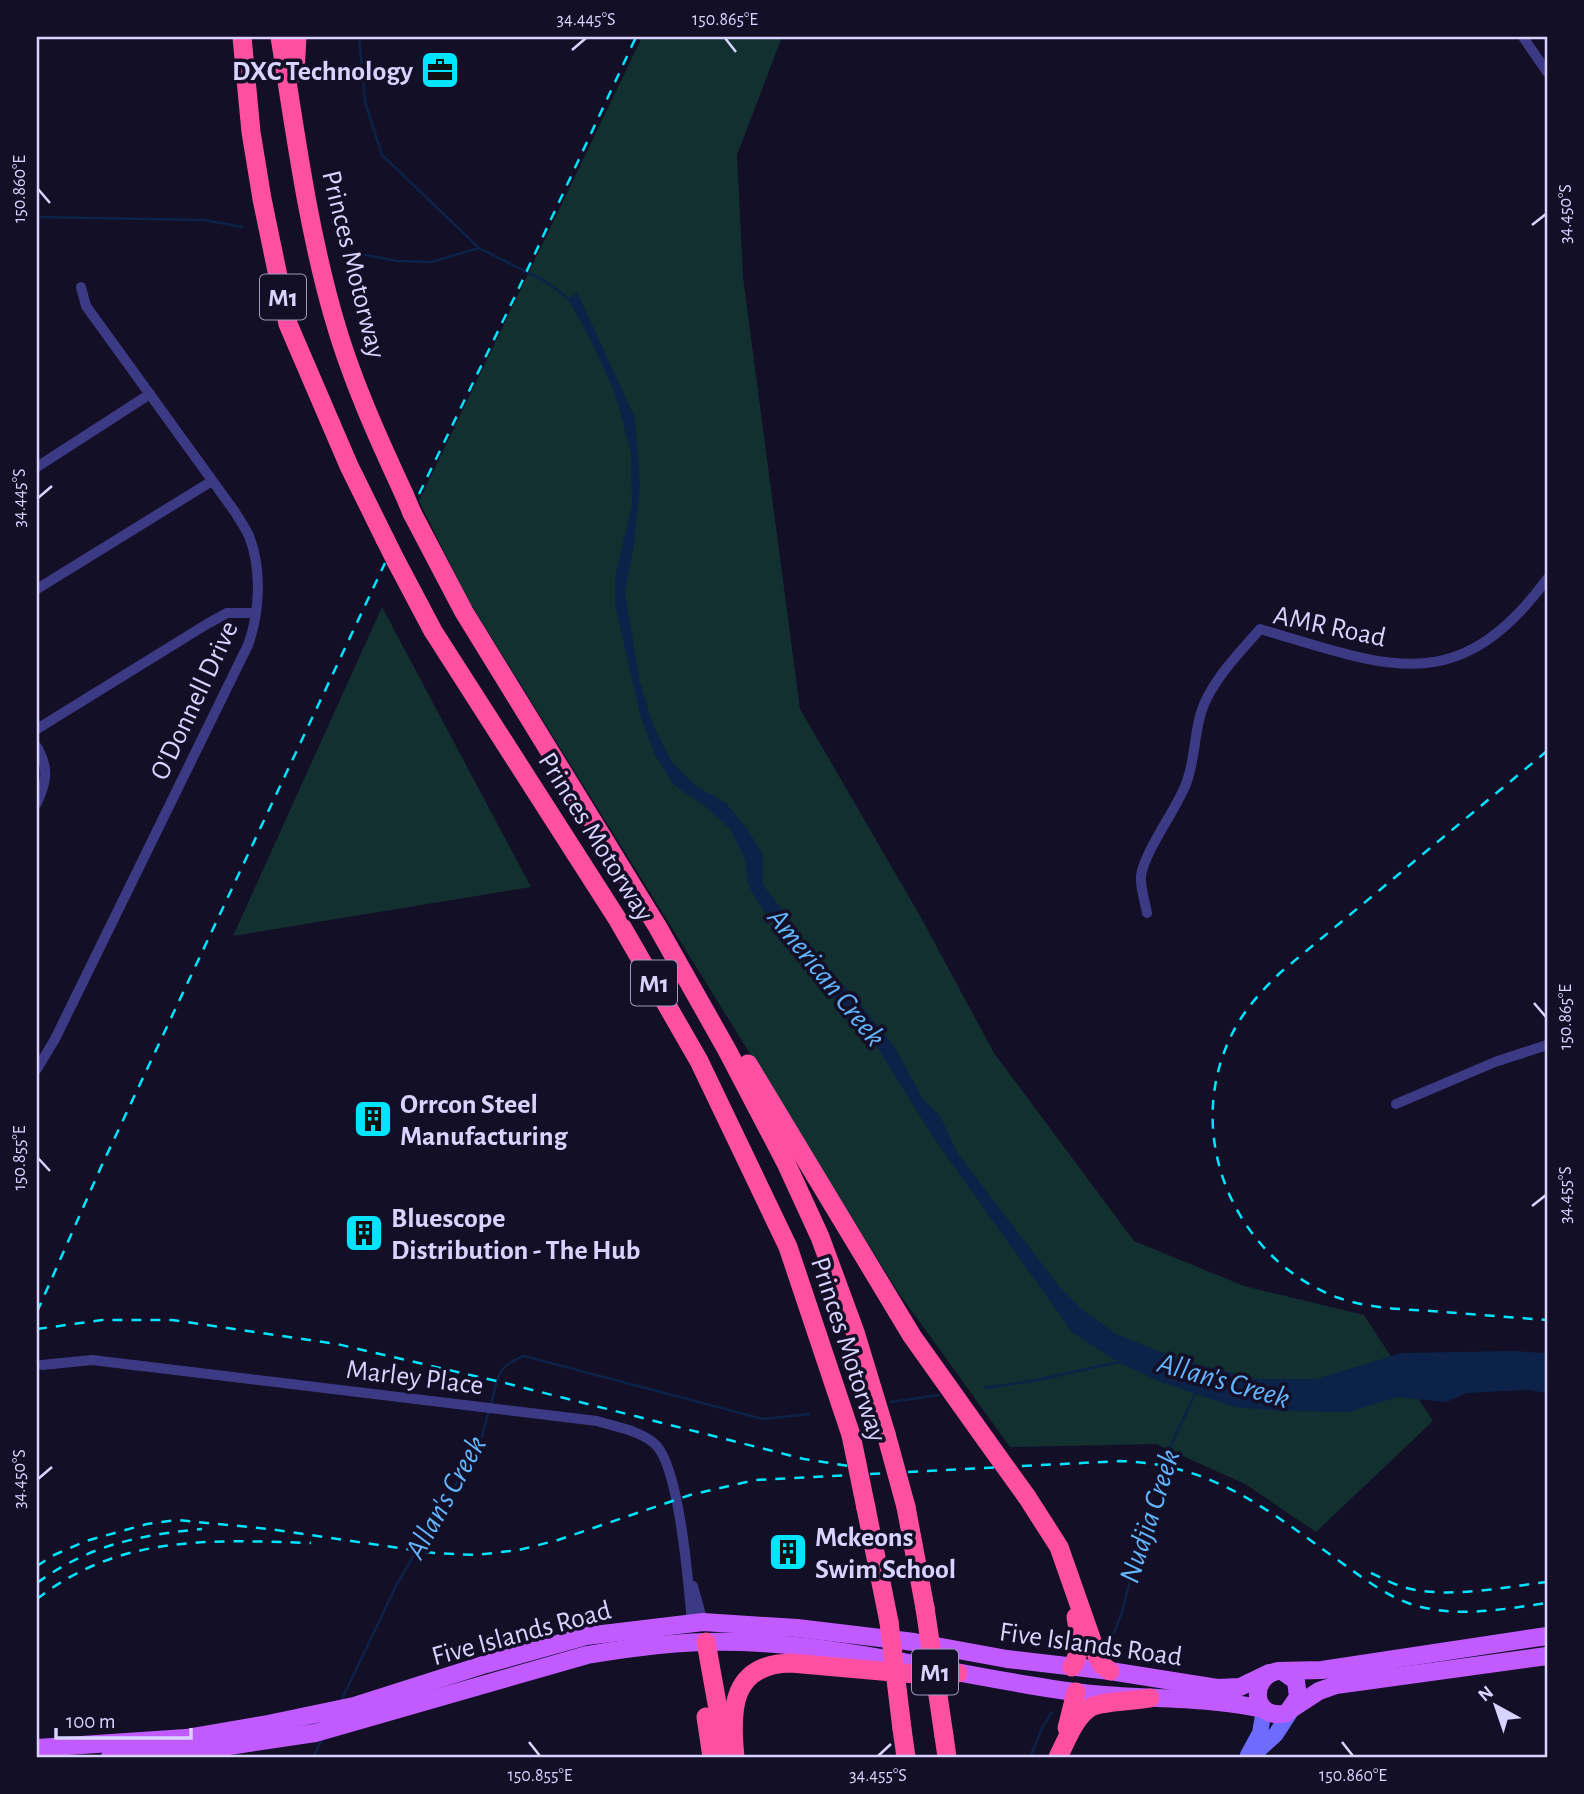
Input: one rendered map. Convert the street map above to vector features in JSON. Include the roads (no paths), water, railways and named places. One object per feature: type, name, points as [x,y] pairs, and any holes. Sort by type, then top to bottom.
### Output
[{"type":"highway","name":"Princes Motorway","points":[[242,37],[251,132],[288,324],[349,466],[433,631],[618,920],[698,1060],[788,1247],[851,1435],[889,1622],[904,1746]]},
{"type":"highway","name":"Princes Motorway","points":[[280,37],[307,210],[333,317],[360,392],[412,513],[464,612],[657,926],[727,1050],[786,1163],[820,1237],[855,1332],[906,1507],[925,1608],[947,1757]]},
{"type":"highway","points":[[296,37],[295,113],[307,210]]},
{"type":"highway","points":[[657,926],[708,998],[912,1336],[1027,1497],[1059,1547],[1098,1658],[1110,1671]]},
{"type":"highway","points":[[1069,1670],[1077,1657],[1079,1633],[1070,1578]]},
{"type":"highway","points":[[699,1633],[712,1757]]},
{"type":"highway","points":[[699,1633],[726,1757]]},
{"type":"highway","points":[[735,1757],[734,1707],[737,1692],[743,1682],[763,1667],[774,1663],[799,1663],[915,1674],[958,1673]]},
{"type":"highway","points":[[1058,1757],[1076,1692]]},
{"type":"highway","points":[[1058,1757],[1079,1718],[1091,1707],[1150,1698]]},
{"type":"main road","name":"Five Islands Road","points":[[37,1748],[186,1738],[323,1713],[586,1636],[809,1630],[914,1642],[1069,1670],[1110,1671],[1222,1688],[1240,1687],[1276,1672],[1322,1670],[1547,1636]]},
{"type":"main road","name":"Five Islands Road","points":[[110,1757],[196,1751],[316,1733],[587,1655],[699,1633],[1076,1692],[1229,1702],[1263,1710]]},
{"type":"main road","points":[[1263,1710],[1280,1715],[1319,1691],[1336,1685],[1547,1656]]},
{"type":"main road","points":[[986,1678],[1049,1679],[1069,1670],[1076,1692]]},
{"type":"main road","points":[[1276,1672],[1293,1677],[1298,1684],[1298,1697],[1292,1710],[1276,1734],[1249,1757],[1259,1733],[1263,1710],[1259,1688],[1263,1678],[1276,1672]]},
{"type":"street","points":[[1523,37],[1547,72]]},
{"type":"street","name":"O'Donnell Drive","points":[[37,1069],[61,1026],[242,657],[254,628],[255,613],[257,575],[248,535],[86,306],[81,287]]},
{"type":"street","points":[[37,467],[150,394]]},
{"type":"street","points":[[37,589],[212,481]]},
{"type":"street","name":"AMR Road","points":[[1147,913],[1141,877],[1192,769],[1199,718],[1219,678],[1260,628],[1354,656],[1416,665],[1434,664],[1463,654],[1497,633],[1515,618],[1547,579]]},
{"type":"street","points":[[37,729],[227,613],[255,613]]},
{"type":"street","points":[[37,747],[46,762],[45,786],[37,803]]},
{"type":"street","points":[[1396,1104],[1495,1062],[1547,1045]]},
{"type":"street","name":"Marley Place","points":[[42,1365],[92,1360],[597,1421],[644,1436],[657,1446],[665,1460],[675,1499],[699,1633]]},
{"type":"water","points":[[577,292],[635,418],[640,484],[634,546],[625,592],[640,682],[653,725],[672,762],[696,786],[726,803],[749,832],[763,855],[763,885],[802,943],[851,993],[894,1046],[923,1099],[940,1116],[958,1154],[1058,1285],[1080,1308],[1116,1334],[1180,1360],[1257,1379],[1316,1379],[1402,1353],[1513,1351],[1547,1353],[1547,1393],[1528,1390],[1467,1393],[1447,1402],[1398,1397],[1348,1412],[1235,1407],[1161,1382],[1118,1362],[1072,1332],[933,1137],[869,1034],[859,1026],[849,1008],[831,997],[815,970],[787,949],[775,934],[771,920],[748,883],[745,859],[730,829],[706,807],[674,785],[655,755],[640,715],[615,604],[615,577],[632,505],[631,453],[615,393],[568,299]]},
{"type":"waterway","points":[[359,37],[365,102],[382,155],[479,248]]},
{"type":"waterway","name":"American Creek","points":[[37,217],[204,220],[242,227]]},
{"type":"waterway","name":"American Creek","points":[[350,252],[397,261],[431,262],[479,248],[545,281],[570,300]]},
{"type":"waterway","name":"Allan's Creek","points":[[491,1405],[499,1374],[508,1364],[524,1356],[763,1419],[809,1414]]},
{"type":"waterway","name":"Allan's Creek","points":[[985,1388],[1119,1362]]},
{"type":"waterway","name":"Nudjia Creek","points":[[1111,1640],[1122,1612],[1156,1477],[1195,1394]]},
{"type":"waterway","name":"Allan's Creek","points":[[891,1402],[939,1395]]},
{"type":"waterway","name":"Allan's Creek","points":[[341,1701],[397,1584],[480,1443],[489,1411]]},
{"type":"waterway","name":"Nudjia Creek","points":[[1030,1757],[1052,1712]]},
{"type":"waterway","name":"Allan's Creek","points":[[313,1757],[323,1738]]},
{"type":"railway","points":[[419,494],[636,37]]},
{"type":"railway","points":[[37,1312],[101,1167],[385,563]]},
{"type":"railway","points":[[1547,751],[1267,986],[1232,1034],[1218,1072],[1213,1112],[1216,1151],[1227,1188],[1245,1223],[1269,1253],[1300,1278],[1336,1297],[1371,1306],[1547,1320]]},
{"type":"railway","points":[[37,1329],[102,1320],[172,1320],[337,1344],[505,1383],[804,1459],[849,1466]]},
{"type":"railway","points":[[37,1566],[86,1541],[147,1524],[177,1520],[269,1529],[434,1553],[476,1555],[519,1550],[558,1540],[690,1495],[755,1480],[1120,1461],[1154,1464],[1184,1471],[1239,1494],[1290,1526],[1379,1589],[1410,1604],[1437,1610],[1468,1612],[1547,1603]]},
{"type":"railway","points":[[37,1583],[76,1559],[115,1544],[202,1529]]},
{"type":"railway","points":[[37,1599],[69,1578],[101,1562],[134,1552],[203,1542],[311,1543]]},
{"type":"railway","points":[[1371,1573],[1406,1588],[1444,1592],[1479,1591],[1547,1582]]},
{"type":"place","name":"DXC Technology","points":[[440,70]]},
{"type":"place","name":"Orrcon Steel Manufacturing","points":[[373,1119]]},
{"type":"place","name":"Bluescope Distribution - The Hub","points":[[364,1233]]},
{"type":"place","name":"Mckeons Swim School","points":[[788,1552]]}]
